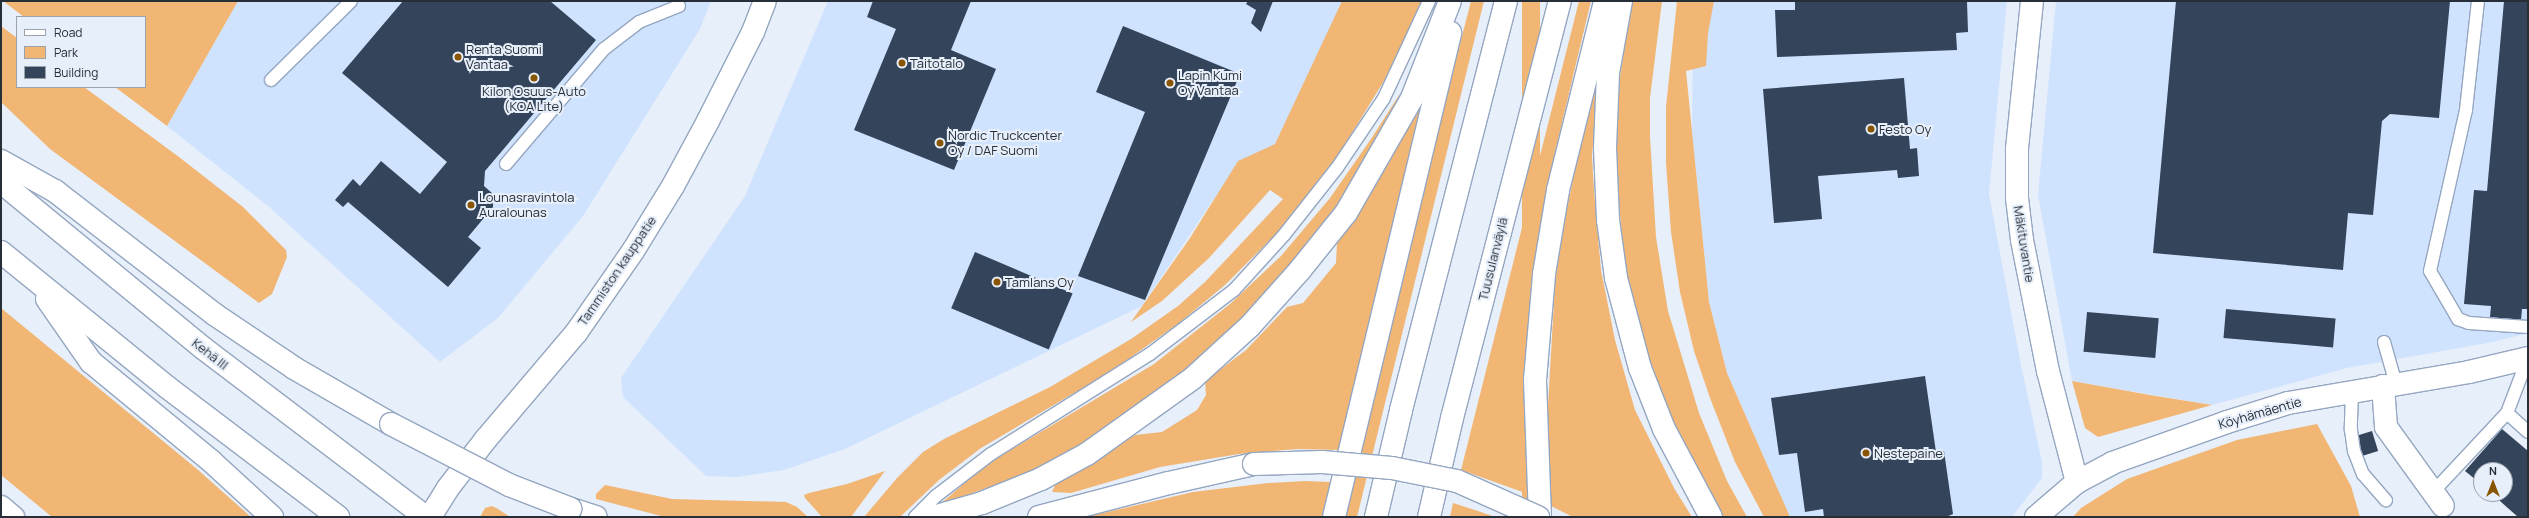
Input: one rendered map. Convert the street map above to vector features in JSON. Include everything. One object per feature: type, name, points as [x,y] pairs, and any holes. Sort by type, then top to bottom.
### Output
[{"type":"main road","name":"Tammiston kauppatie","points":[[430,517],[448,488],[486,439],[576,333],[633,252],[673,186],[708,121],[752,32],[765,1]]},
{"type":"main road","points":[[933,517],[982,503],[1041,479],[1099,446],[1193,378],[1250,326],[1300,270],[1346,213],[1412,98],[1450,1]]},
{"type":"main road","points":[[1334,517],[1457,1]]},
{"type":"main road","points":[[1376,517],[1401,410],[1506,1]]},
{"type":"main road","name":"Tuusulanväylä","points":[[1429,517],[1454,411],[1560,1]]},
{"type":"main road","points":[[1040,517],[1169,483],[1254,464],[1322,462],[1392,468],[1456,481],[1539,517],[1535,380],[1544,274],[1558,190],[1604,1]]},
{"type":"main road","points":[[1621,1],[1608,73],[1605,148],[1608,220],[1616,278],[1640,368],[1664,429],[1711,517]]},
{"type":"main road","name":"Mäkituvantie","points":[[2032,1],[2017,149],[2017,198],[2022,240],[2048,371],[2077,482]]},
{"type":"main road","points":[[1,161],[55,191],[214,314],[294,368],[391,424],[509,485],[571,510],[596,517]]},
{"type":"main road","name":"Kehä III","points":[[1,182],[203,348],[360,469],[426,517]]},
{"type":"main road","points":[[1,252],[167,387],[336,515]]},
{"type":"main road","points":[[33,278],[91,362],[211,461],[272,517]]},
{"type":"main road","name":"Köyhämäentie","points":[[2036,517],[2077,482],[2112,463],[2227,422],[2288,403],[2469,372],[2528,358]]},
{"type":"main road","points":[[2390,385],[2386,427],[2438,499]]},
{"type":"main road","points":[[1,507],[13,517]]},
{"type":"lane","points":[[271,80],[351,1]]},
{"type":"lane","points":[[914,517],[936,496],[991,454],[1150,354],[1234,290],[1284,236],[1337,168],[1384,98],[1429,1]]},
{"type":"lane","points":[[2478,1],[2466,110],[2430,270],[2458,319],[2469,323],[2528,327]]},
{"type":"lane","points":[[506,164],[604,48],[639,22],[679,6]]},
{"type":"lane","points":[[2384,342],[2390,385]]},
{"type":"lane","points":[[2438,499],[2507,413],[2528,358]]},
{"type":"lane","points":[[2352,392],[2351,430],[2354,451],[2363,474],[2386,500]]},
{"type":"lane","points":[[2507,413],[2528,432]]},
{"type":"shaded area","points":[[238,1],[711,1],[700,29],[583,216],[498,318],[440,362],[268,206],[167,126]]},
{"type":"shaded area","points":[[828,1],[1377,1],[1287,163],[1238,163],[1142,306],[845,449],[784,470],[737,477],[706,476],[623,397],[621,378],[745,196]]},
{"type":"shaded area","points":[[1700,1],[2007,1],[1989,194],[2021,365],[2042,462],[2042,478],[2012,517],[1790,517],[1727,373],[1709,302],[1692,134],[1693,29]]},
{"type":"shaded area","points":[[2056,1],[2528,1],[2528,333],[2493,342],[2347,368],[2212,405],[2072,381],[2038,195]]},
{"type":"green space","points":[[3,1],[238,1],[167,126],[116,88],[146,88],[146,16],[23,16]]},
{"type":"green space","points":[[1342,1],[1424,1],[1395,63],[1339,154],[1276,234],[1225,285],[1179,323],[1113,370],[981,448],[939,480],[901,516],[864,517],[897,478],[923,452],[944,439],[1050,387],[1131,339],[1178,306],[1205,282],[1283,199],[1270,190],[1209,258],[1162,301],[1131,322],[1190,238],[1238,161],[1275,144]]},
{"type":"green space","points":[[1471,1],[1484,1],[1357,517],[1345,517],[1417,212]]},
{"type":"green space","points":[[1522,1],[1540,1],[1540,517],[1522,517]]},
{"type":"green space","points":[[1579,1],[1591,1],[1555,152],[1531,293],[1523,406],[1528,494],[1461,470]]},
{"type":"green space","points":[[1632,1],[1662,1],[1650,98],[1650,136],[1656,237],[1668,311],[1699,413],[1727,481],[1747,517],[1721,517],[1675,433],[1647,352],[1627,277],[1617,189],[1617,135],[1620,77]]},
{"type":"green space","points":[[1677,1],[1714,1],[1708,33],[1706,66],[1686,71],[1709,302],[1727,373],[1790,517],[1764,517],[1735,462],[1710,398],[1694,351],[1680,292],[1671,232],[1666,163],[1666,107]]},
{"type":"green space","points":[[1,26],[16,37],[16,88],[85,88],[179,157],[243,207],[286,250],[287,257],[272,294],[259,303],[50,149],[1,102]]},
{"type":"green space","points":[[1597,64],[1599,78],[1592,156],[1594,190],[1601,270],[1615,340],[1635,410],[1674,488],[1692,517],[1573,517],[1549,505],[1546,441],[1555,283],[1562,233]]},
{"type":"green space","points":[[1428,84],[1338,450],[1298,449],[1239,454],[1160,467],[1071,493],[1052,492],[1055,485],[1135,435],[1162,432],[1197,410],[1206,395],[1205,381],[1246,350],[1287,307],[1303,303],[1336,263],[1337,242],[1370,195],[1408,126]]},
{"type":"green space","points":[[1401,92],[1377,142],[1348,190],[1291,265],[1223,337],[1165,390],[1086,444],[1023,475],[939,505],[987,464],[1154,364],[1230,304],[1281,256],[1330,198],[1371,139]]},
{"type":"green space","points":[[1,308],[197,469],[251,517],[52,517],[1,475]]},
{"type":"green space","points":[[2072,381],[2212,405],[2098,437],[2085,428]]},
{"type":"green space","points":[[2317,424],[2351,486],[2360,517],[2073,517],[2081,508],[2127,479],[2237,440]]},
{"type":"green space","points":[[885,471],[851,517],[822,517],[804,495],[847,484]]},
{"type":"green space","points":[[1305,481],[1331,482],[1322,517],[1086,517],[1193,492],[1268,483]]},
{"type":"green space","points":[[605,485],[672,499],[786,502],[797,507],[808,517],[665,517],[596,499],[596,494]]},
{"type":"green space","points":[[1453,503],[1478,511],[1495,517],[1450,517]]},
{"type":"green space","points":[[492,506],[510,517],[480,517],[485,508]]},
{"type":"building","points":[[403,1],[550,1],[596,40],[485,171],[484,186],[493,194],[493,207],[468,237],[481,248],[448,287],[348,202],[343,207],[335,200],[353,179],[360,186],[381,161],[420,194],[447,162],[342,73]]},
{"type":"building","points":[[873,1],[971,1],[951,50],[996,69],[954,170],[854,130],[896,29],[867,17]]},
{"type":"building","points":[[1248,1],[1273,1],[1261,32],[1251,23],[1256,10],[1246,4]]},
{"type":"building","points":[[1795,1],[1967,1],[1968,32],[1956,33],[1957,50],[1777,57],[1775,10],[1795,10]]},
{"type":"building","points":[[2176,1],[2450,1],[2439,118],[2390,114],[2382,121],[2373,215],[2348,213],[2343,270],[2153,253]]},
{"type":"building","points":[[2504,1],[2528,1],[2528,309],[2522,309],[2521,320],[2490,317],[2491,306],[2464,304],[2474,190],[2487,191]]},
{"type":"building","points":[[1123,26],[1240,74],[1145,300],[1078,276],[1145,112],[1096,92]]},
{"type":"building","points":[[1904,78],[1910,149],[1917,148],[1919,176],[1898,178],[1897,170],[1818,176],[1822,219],[1774,223],[1763,89]]},
{"type":"building","points":[[975,252],[1073,293],[1049,350],[951,308]]},
{"type":"building","points":[[2226,309],[2336,319],[2333,347],[2223,338]]},
{"type":"building","points":[[2087,312],[2159,318],[2155,358],[2084,352]]},
{"type":"building","points":[[1925,376],[1936,452],[1944,451],[1953,514],[1946,517],[1824,517],[1823,509],[1805,512],[1797,453],[1779,455],[1771,398]]},
{"type":"building","points":[[2502,429],[2528,451],[2528,517],[2518,517],[2501,502],[2513,502],[2513,462],[2473,462],[2473,478],[2465,471]]},
{"type":"building","points":[[2372,431],[2378,451],[2363,456],[2357,436]]},
{"type":"place","name":"Renta Suomi Vantaa","points":[[458,57]]},
{"type":"place","name":"Taitotalo","points":[[902,63]]},
{"type":"place","name":"Kilon Osuus-Auto (KOA Lite)","points":[[534,78]]},
{"type":"place","name":"Lapin Kumi Oy Vantaa","points":[[1170,83]]},
{"type":"place","name":"Festo Oy","points":[[1871,129]]},
{"type":"place","name":"Nordic Truckcenter Oy / DAF Suomi","points":[[940,143]]},
{"type":"place","name":"Lounasravintola Auralounas","points":[[471,205]]},
{"type":"place","name":"Tamlans Oy","points":[[997,282]]},
{"type":"place","name":"Nestepaine","points":[[1866,453]]}]
